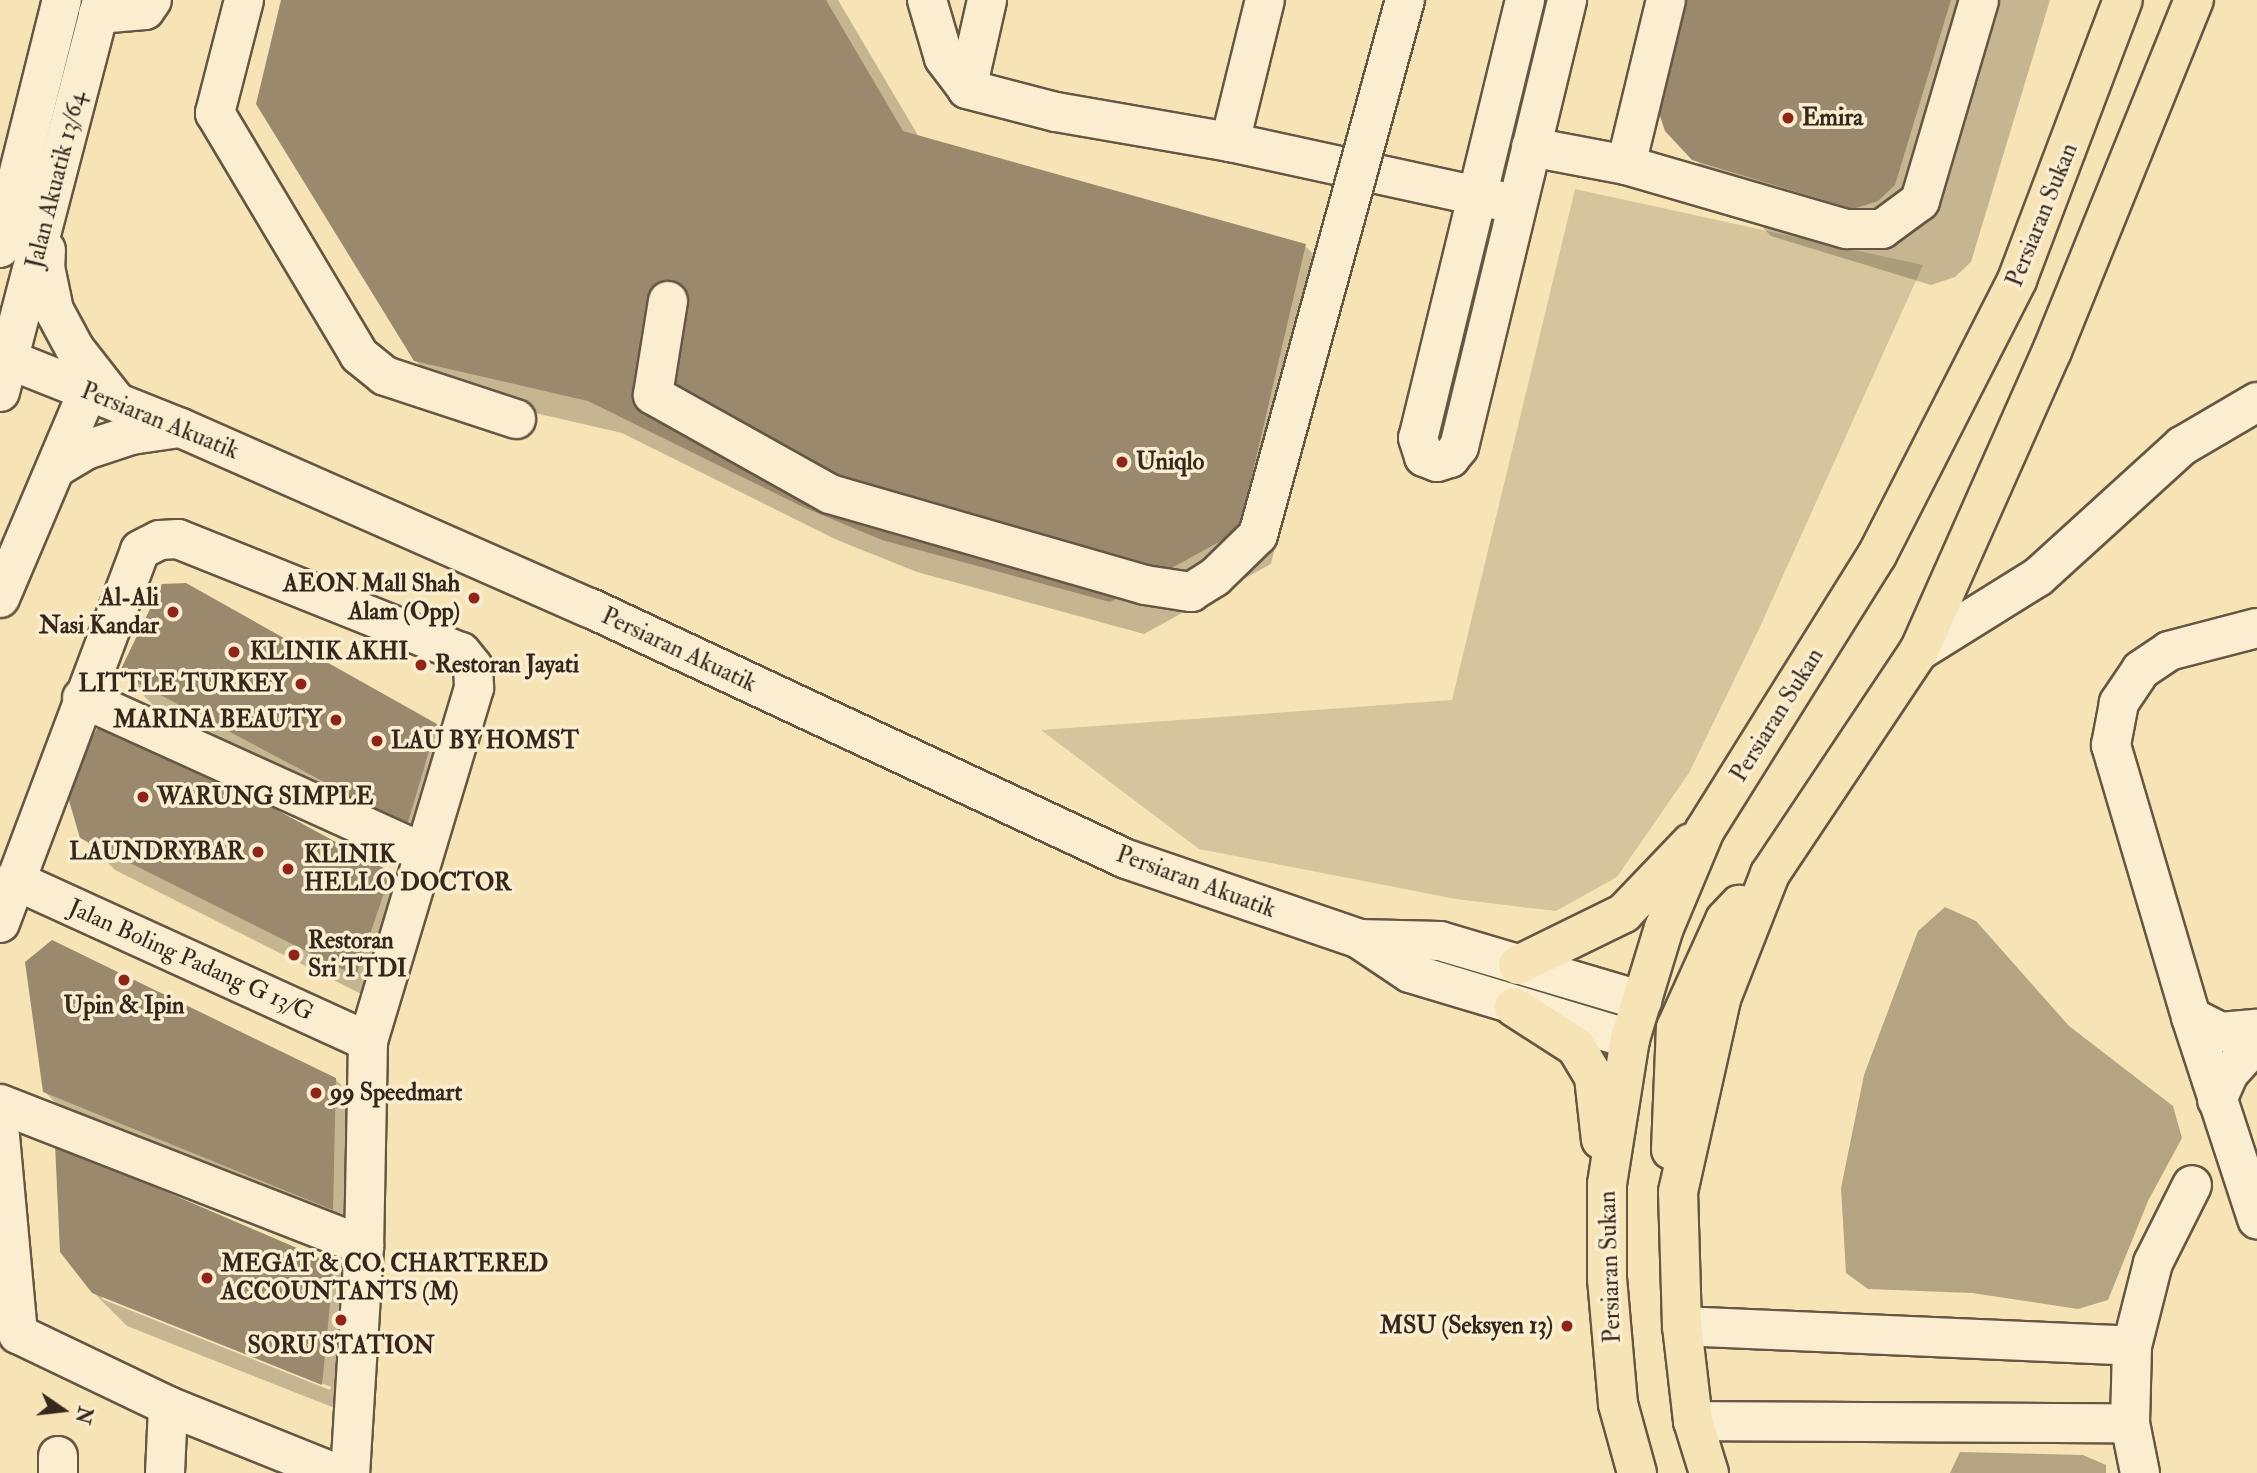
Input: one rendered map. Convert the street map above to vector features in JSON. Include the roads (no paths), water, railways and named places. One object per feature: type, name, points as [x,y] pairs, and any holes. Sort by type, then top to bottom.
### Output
[{"type":"main road","name":"Persiaran Sukan","points":[[1637,1473],[1618,1404],[1607,1279],[1606,1184],[1630,1039],[1664,928],[1704,830],[1877,555],[2017,280],[2123,0]]},
{"type":"main road","points":[[1709,1473],[1693,1420],[1682,1326],[1678,1192],[1670,1144],[1676,1028],[1725,920],[1770,874],[1919,651],[2052,351],[2194,0]]},
{"type":"main road","points":[[1518,965],[1624,913],[1704,830]]},
{"type":"main road","points":[[1678,1192],[1721,999],[1770,874]]},
{"type":"main road","points":[[1643,1000],[1676,1028]]},
{"type":"main road","points":[[1514,1007],[1576,1047],[1594,1077],[1606,1184]]},
{"type":"main road","points":[[1630,1039],[1676,1028]]},
{"type":"street","name":"Jalan Akuatik 13/64","points":[[3,369],[22,196],[62,0]]},
{"type":"street","points":[[100,7],[145,10],[152,0]]},
{"type":"street","points":[[244,0],[215,113],[359,355],[385,376],[516,419]]},
{"type":"street","points":[[927,0],[944,58],[967,89],[1056,112],[1230,142],[1517,204]]},
{"type":"street","points":[[967,89],[987,0]]},
{"type":"street","points":[[1230,142],[1265,0]]},
{"type":"street","points":[[668,300],[653,395],[747,448],[830,494],[1145,585],[1191,592],[1216,577],[1258,534],[1405,0]]},
{"type":"street","points":[[1525,0],[1475,195],[1418,438],[1424,457],[1437,462],[1450,458],[1459,447],[1567,0]]},
{"type":"street","points":[[1626,165],[1666,0]]},
{"type":"street","points":[[1531,147],[1626,165],[1847,229],[1882,229],[1920,201],[1979,0]]},
{"type":"street","name":"Jalan Akuatik 13/64","points":[[0,248],[100,7]]},
{"type":"street","points":[[0,598],[56,468],[102,396],[54,310],[45,267],[22,196]]},
{"type":"street","name":"Persiaran Akuatik","points":[[3,369],[102,396],[181,428],[590,608],[1126,859],[1359,939],[1410,973],[1514,1007],[1630,1039]]},
{"type":"street","points":[[1919,651],[2038,577],[2182,446],[2257,402]]},
{"type":"street","points":[[56,468],[86,450],[131,435],[181,428]]},
{"type":"street","points":[[0,923],[82,698],[140,550],[160,540],[178,539],[461,652],[473,667],[474,688],[369,1041],[364,1246],[350,1473]]},
{"type":"street","points":[[2257,628],[2169,651],[2141,670],[2119,703],[2111,745],[2190,1017],[2257,1219]]},
{"type":"street","points":[[82,698],[424,853]]},
{"type":"street","name":"Jalan Boling Padang G 13/G","points":[[14,880],[369,1041]]},
{"type":"street","name":"Persiaran Akuatik","points":[[1359,939],[1440,941],[1643,1000]]},
{"type":"street","points":[[2190,1017],[2220,1032],[2257,1029]]},
{"type":"street","points":[[2217,1100],[2229,1073],[2247,1053],[2257,1051]]},
{"type":"street","points":[[0,1104],[364,1246]]},
{"type":"street","points":[[0,1136],[9,1335],[168,1406],[335,1473]]},
{"type":"street","points":[[2140,1473],[2130,1423],[2132,1346],[2153,1263],[2192,1185]]},
{"type":"street","points":[[1682,1326],[2132,1346]]},
{"type":"street","points":[[165,1473],[168,1406]]},
{"type":"street","points":[[1693,1420],[2130,1423]]},
{"type":"place","name":"Emira","points":[[1788,118]]},
{"type":"place","name":"Uniqlo","points":[[1122,462]]},
{"type":"place","name":"AEON Mall Shah Alam (Opp)","points":[[474,598]]},
{"type":"place","name":"Al-Ali Nasi Kandar","points":[[173,612]]},
{"type":"place","name":"KLINIK AKHI","points":[[234,652]]},
{"type":"place","name":"Restoran Jayati","points":[[421,665]]},
{"type":"place","name":"LITTLE TURKEY","points":[[301,684]]},
{"type":"place","name":"MARINA BEAUTY","points":[[336,720]]},
{"type":"place","name":"LAU BY HOMST","points":[[377,741]]},
{"type":"place","name":"WARUNG SIMPLE","points":[[143,797]]},
{"type":"place","name":"LAUNDRYBAR","points":[[258,852]]},
{"type":"place","name":"KLINIK HELLO DOCTOR","points":[[288,869]]},
{"type":"place","name":"Restoran Sri TTDI","points":[[294,955]]},
{"type":"place","name":"Upin & Ipin","points":[[124,980]]},
{"type":"place","name":"99 Speedmart","points":[[316,1093]]},
{"type":"place","name":"MEGAT & CO. CHARTERED ACCOUNTANTS (M)","points":[[207,1278]]},
{"type":"place","name":"SORU STATION","points":[[341,1320]]},
{"type":"place","name":"MSU (Seksyen 13)","points":[[1567,1326]]}]
